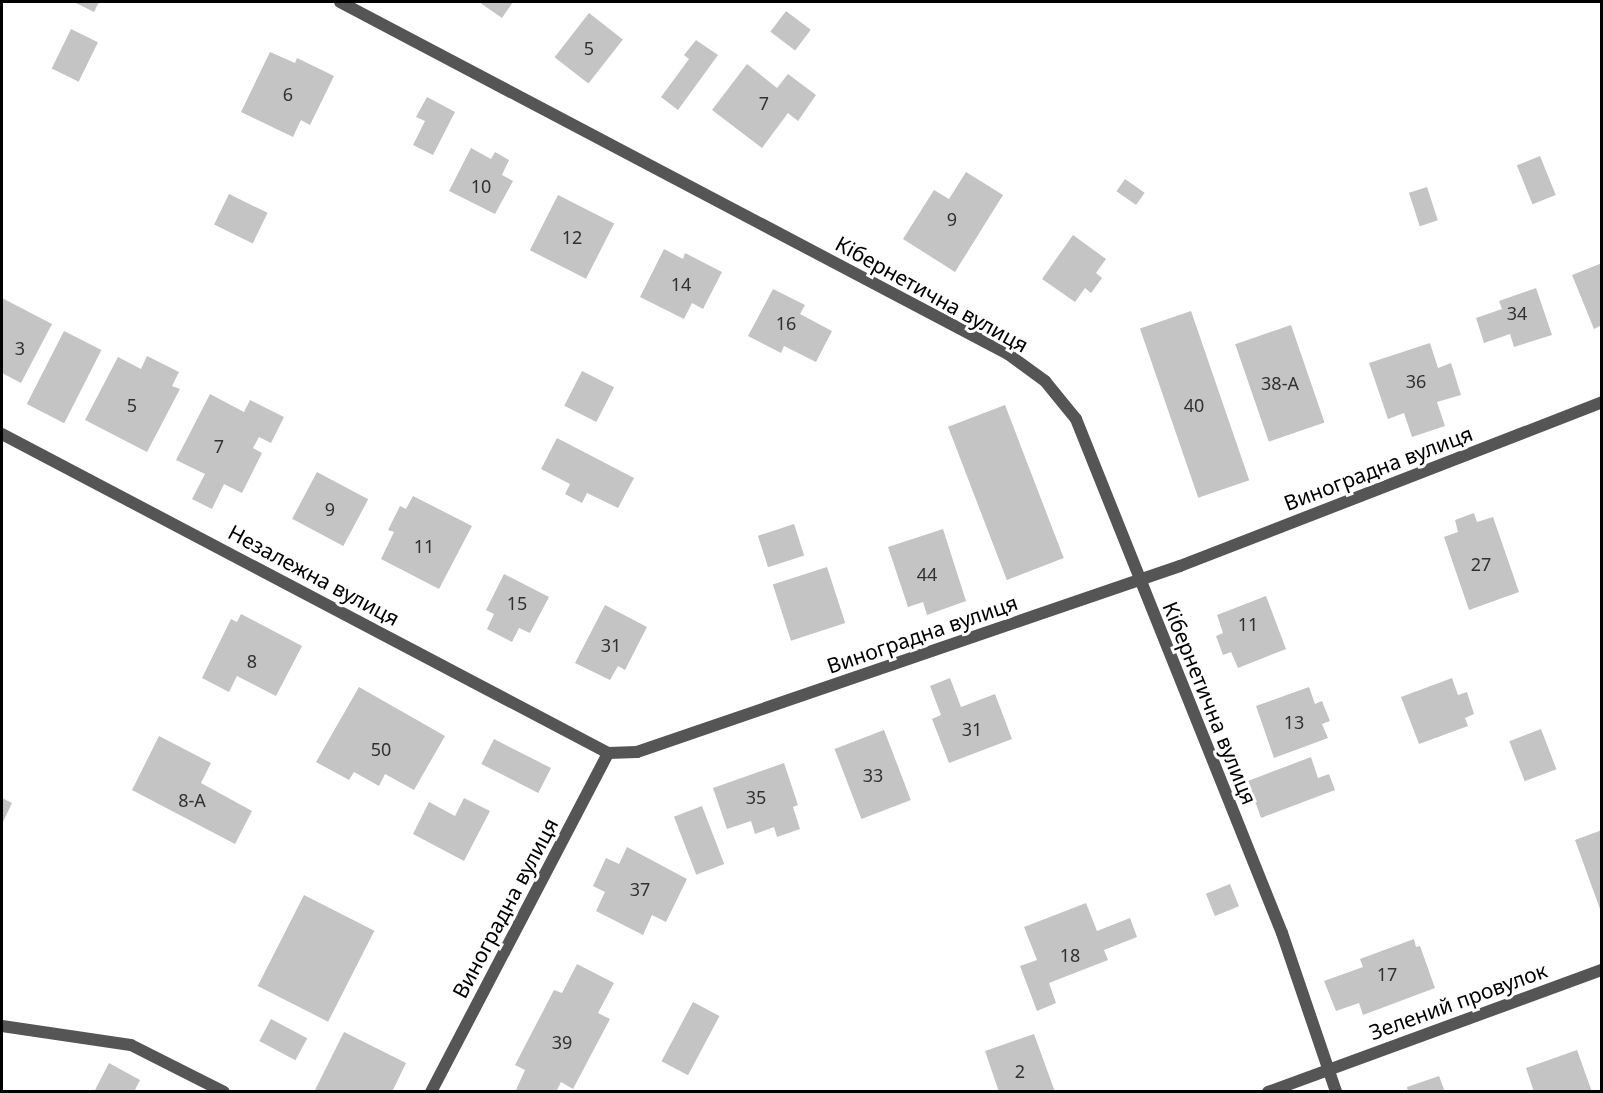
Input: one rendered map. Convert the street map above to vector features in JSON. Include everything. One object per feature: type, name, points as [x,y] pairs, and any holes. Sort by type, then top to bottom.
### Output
[{"type":"street","name":"Кібернетична вулиця","points":[[340,2],[1008,354],[1045,381],[1076,419],[1138,580],[1277,922],[1336,1092]]},
{"type":"street","name":"Виноградна вулиця","points":[[431,1092],[608,753],[637,752],[1138,580],[1602,402]]},
{"type":"street","name":"Незалежна вулиця","points":[[2,434],[608,753]]},
{"type":"street","name":"Зелений провулок","points":[[1268,1092],[1328,1068],[1602,970]]},
{"type":"street","points":[[2,1026],[130,1045],[224,1092]]},
{"type":"building","points":[[74,2],[99,2],[94,12]]},
{"type":"building","points":[[479,2],[513,2],[502,18]]},
{"type":"building","points":[[786,11],[811,30],[795,50],[770,32]]},
{"type":"building","points":[[589,13],[623,39],[588,84],[555,57]]},
{"type":"building","points":[[71,29],[98,42],[79,82],[52,69]]},
{"type":"building","points":[[696,40],[718,55],[678,110],[661,97],[689,59],[684,55]]},
{"type":"building","points":[[270,52],[295,63],[297,58],[334,76],[310,125],[301,120],[293,137],[241,112]]},
{"type":"building","points":[[747,64],[777,88],[788,74],[816,95],[798,121],[788,113],[762,148],[712,110]]},
{"type":"building","points":[[427,97],[455,112],[433,155],[413,145],[425,121],[416,117]]},
{"type":"building","points":[[471,148],[491,159],[495,152],[509,160],[502,175],[513,181],[495,214],[449,191]]},
{"type":"building","points":[[1540,156],[1556,195],[1533,204],[1517,165]]},
{"type":"building","points":[[966,172],[1003,195],[955,272],[903,239],[934,190],[949,199]]},
{"type":"building","points":[[1125,179],[1145,193],[1136,205],[1116,191]]},
{"type":"building","points":[[1427,187],[1438,220],[1420,226],[1409,193]]},
{"type":"building","points":[[229,194],[268,213],[253,243],[214,225]]},
{"type":"building","points":[[558,195],[614,224],[586,279],[530,250]]},
{"type":"building","points":[[1073,235],[1106,259],[1096,273],[1102,278],[1091,293],[1085,288],[1075,302],[1042,279]]},
{"type":"building","points":[[664,249],[683,259],[685,253],[722,272],[703,309],[692,303],[684,319],[640,297]]},
{"type":"building","points":[[1602,263],[1602,325],[1594,329],[1572,275]]},
{"type":"building","points":[[1536,288],[1552,335],[1514,347],[1510,334],[1484,343],[1476,318],[1502,309],[1499,301]]},
{"type":"building","points":[[773,289],[805,305],[800,314],[832,331],[816,362],[784,346],[781,353],[748,336]]},
{"type":"building","points":[[2,298],[52,324],[21,383],[2,373]]},
{"type":"building","points":[[1191,311],[1249,480],[1198,498],[1140,329]]},
{"type":"building","points":[[1291,325],[1325,422],[1269,442],[1235,344]]},
{"type":"building","points":[[64,331],[101,350],[64,423],[27,404]]},
{"type":"building","points":[[1430,343],[1438,368],[1451,363],[1461,395],[1437,402],[1445,426],[1412,437],[1404,413],[1388,419],[1369,363]]},
{"type":"building","points":[[147,356],[179,372],[172,386],[180,389],[147,452],[85,420],[118,357],[141,369]]},
{"type":"building","points":[[582,371],[614,387],[596,422],[564,406]]},
{"type":"building","points":[[210,394],[244,412],[250,400],[284,417],[271,443],[259,437],[253,448],[262,453],[242,493],[224,484],[212,509],[192,499],[205,474],[176,460]]},
{"type":"building","points":[[1005,405],[1064,558],[1007,580],[948,427]]},
{"type":"building","points":[[557,438],[634,478],[618,508],[587,493],[582,503],[565,494],[570,484],[541,469]]},
{"type":"building","points":[[317,472],[368,499],[343,546],[292,519]]},
{"type":"building","points":[[413,496],[472,526],[439,589],[381,559],[394,532],[388,530],[400,506],[406,509]]},
{"type":"building","points":[[1474,513],[1477,522],[1493,517],[1519,592],[1469,610],[1444,537],[1458,532],[1455,520]]},
{"type":"building","points":[[794,524],[804,555],[768,567],[758,536]]},
{"type":"building","points":[[943,529],[966,601],[927,615],[923,602],[908,607],[888,547]]},
{"type":"building","points":[[827,567],[845,623],[791,641],[773,585]]},
{"type":"building","points":[[504,574],[549,597],[530,633],[519,628],[512,642],[487,629],[494,614],[486,610]]},
{"type":"building","points":[[1266,596],[1286,649],[1238,668],[1231,652],[1223,655],[1216,636],[1223,633],[1217,615]]},
{"type":"building","points":[[605,605],[647,627],[625,670],[618,666],[610,680],[575,663]]},
{"type":"building","points":[[241,614],[302,646],[276,696],[237,676],[229,692],[202,678],[231,619],[237,622]]},
{"type":"building","points":[[950,678],[961,707],[995,694],[1012,739],[949,763],[932,719],[941,715],[930,686]]},
{"type":"building","points":[[1452,678],[1458,695],[1467,692],[1474,714],[1465,718],[1468,726],[1419,744],[1401,697]]},
{"type":"building","points":[[359,687],[445,736],[414,790],[385,774],[379,786],[354,772],[349,780],[316,762]]},
{"type":"building","points":[[1309,687],[1315,704],[1322,701],[1330,721],[1322,724],[1328,738],[1274,758],[1256,706]]},
{"type":"building","points":[[1541,729],[1556,769],[1525,781],[1509,741]]},
{"type":"building","points":[[884,730],[911,800],[861,819],[835,749]]},
{"type":"building","points":[[159,736],[211,763],[201,783],[252,811],[235,844],[132,790]]},
{"type":"building","points":[[494,739],[551,768],[538,793],[481,764]]},
{"type":"building","points":[[1311,757],[1318,778],[1329,774],[1335,790],[1261,818],[1248,781]]},
{"type":"building","points":[[784,763],[798,805],[793,807],[800,829],[777,837],[774,827],[755,834],[751,821],[727,829],[713,788]]},
{"type":"building","points":[[2,798],[12,803],[2,824]]},
{"type":"building","points":[[464,798],[490,811],[464,861],[413,834],[429,802],[455,816]]},
{"type":"building","points":[[702,806],[724,864],[696,875],[674,817]]},
{"type":"building","points":[[1602,830],[1602,908],[1600,909],[1575,840]]},
{"type":"building","points":[[627,847],[687,879],[666,922],[652,915],[643,935],[596,911],[605,892],[593,886],[606,858],[619,864]]},
{"type":"building","points":[[1230,884],[1239,906],[1215,916],[1206,894]]},
{"type":"building","points":[[304,895],[374,931],[328,1022],[258,986]]},
{"type":"building","points":[[1086,903],[1097,931],[1130,918],[1137,937],[1104,950],[1108,960],[1049,983],[1056,1003],[1037,1011],[1020,966],[1037,960],[1024,927]]},
{"type":"building","points":[[1414,939],[1416,947],[1420,946],[1435,988],[1363,1015],[1359,1003],[1336,1011],[1324,981],[1363,967],[1360,959]]},
{"type":"building","points":[[577,964],[614,983],[598,1013],[610,1019],[573,1089],[561,1082],[556,1092],[515,1092],[525,1070],[515,1065],[554,990],[562,993]]},
{"type":"building","points":[[693,1002],[719,1016],[688,1075],[662,1061]]},
{"type":"building","points":[[271,1019],[307,1038],[295,1060],[259,1041]]},
{"type":"building","points":[[344,1032],[406,1063],[392,1092],[314,1092]]},
{"type":"building","points":[[1034,1034],[1055,1092],[999,1092],[985,1051]]},
{"type":"building","points":[[1577,1050],[1592,1092],[1534,1092],[1526,1068]]},
{"type":"building","points":[[109,1063],[140,1080],[134,1092],[94,1092]]},
{"type":"building","points":[[1439,1076],[1445,1092],[1408,1092],[1407,1087]]}]
